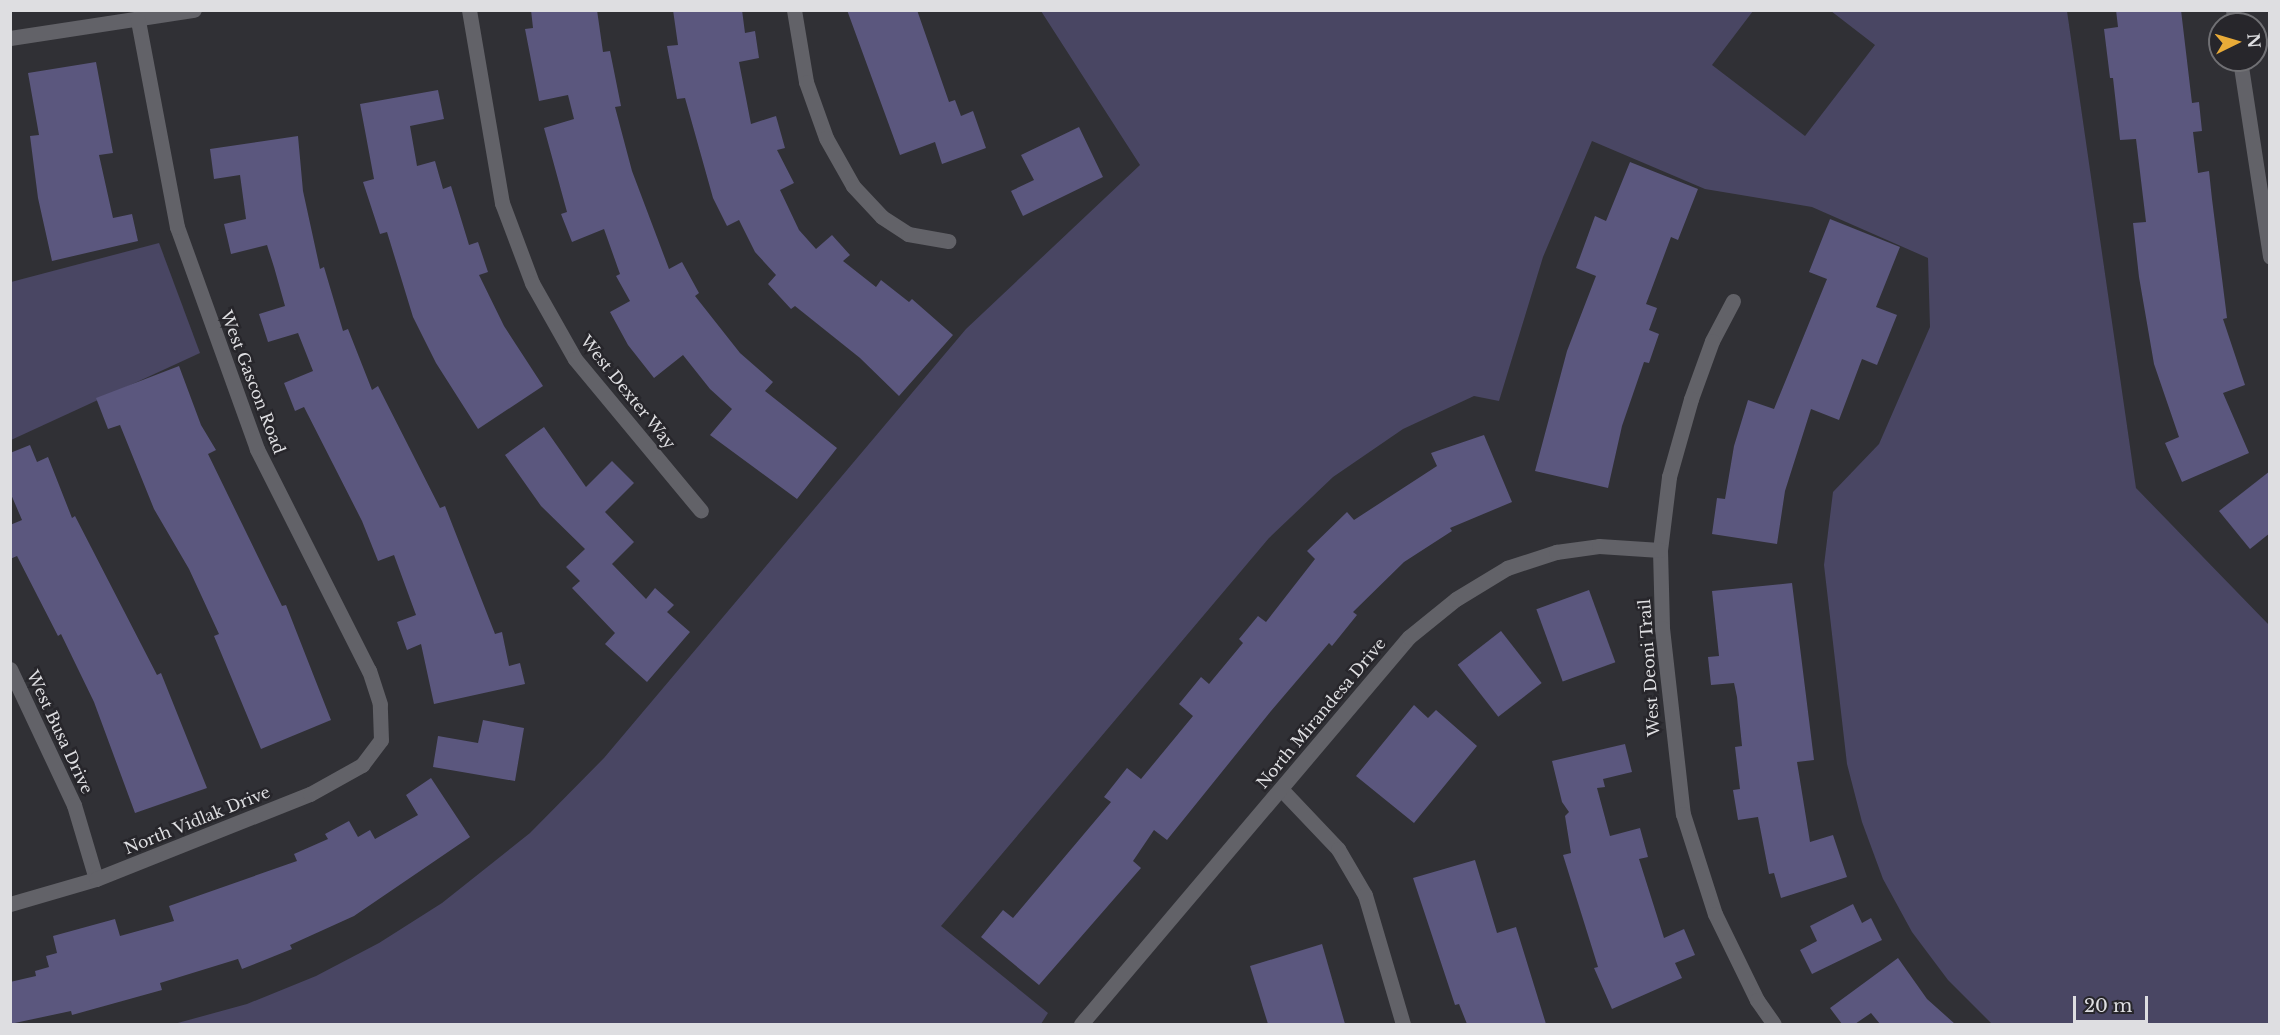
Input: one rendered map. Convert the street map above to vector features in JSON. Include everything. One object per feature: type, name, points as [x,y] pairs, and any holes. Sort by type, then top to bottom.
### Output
[{"type":"street","points":[[10,38],[194,10]]},
{"type":"street","name":"West Dexter Way","points":[[469,10],[502,203],[532,283],[575,359],[701,511]]},
{"type":"street","points":[[794,10],[806,82],[826,138],[853,186],[882,217],[908,234],[948,241]]},
{"type":"street","name":"West Gascon Road","points":[[138,20],[177,228],[257,449],[369,671],[380,704],[381,740]]},
{"type":"street","points":[[2242,72],[2270,257]]},
{"type":"street","name":"West Deoni Trail","points":[[1733,301],[1712,340],[1691,399],[1669,477],[1660,550],[1667,692],[1683,814],[1715,914],[1757,1000],[1774,1024]]},
{"type":"street","name":"North Mirandesa Drive","points":[[1082,1024],[1409,637],[1456,599],[1507,568],[1556,552],[1599,546],[1660,550]]},
{"type":"street","name":"West Busa Drive","points":[[10,669],[74,805],[96,879]]},
{"type":"street","name":"North Vidlak Drive","points":[[10,904],[96,879],[310,794],[362,765],[381,740]]},
{"type":"street","points":[[1281,789],[1338,849],[1365,896],[1403,1024]]},
{"type":"shaded area","points":[[1041,11],[1753,11],[1712,65],[1805,136],[1875,45],[1831,11],[2067,11],[2136,488],[2269,625],[2269,1024],[1992,1024],[1948,980],[1912,932],[1883,879],[1862,822],[1847,764],[1824,565],[1833,492],[1879,444],[1930,327],[1928,258],[1812,207],[1705,189],[1592,141],[1543,257],[1499,401],[1474,396],[1403,429],[1333,477],[1269,538],[941,926],[1048,1013],[1041,1024],[174,1024],[247,1004],[316,976],[379,943],[442,903],[530,833],[604,758],[966,329],[1140,165]]},
{"type":"shaded area","points":[[159,243],[200,353],[11,440],[11,282]]},
{"type":"building","points":[[531,10],[597,10],[603,52],[610,51],[621,106],[615,107],[632,171],[669,269],[682,262],[699,293],[695,296],[740,353],[773,382],[765,391],[837,448],[797,499],[710,435],[732,409],[710,389],[683,355],[654,378],[628,345],[610,312],[630,301],[616,276],[620,274],[604,229],[572,242],[561,214],[567,212],[544,128],[574,119],[568,95],[539,101],[525,29],[533,28]]},
{"type":"building","points":[[673,10],[742,10],[745,33],[755,31],[759,58],[739,62],[751,124],[776,116],[785,148],[777,150],[794,183],[780,190],[799,230],[816,249],[832,235],[850,255],[843,261],[876,287],[881,280],[909,302],[912,299],[953,335],[899,396],[860,358],[795,306],[791,309],[768,284],[776,275],[755,252],[739,220],[727,226],[713,198],[685,98],[677,99],[667,46],[678,45]]},
{"type":"building","points":[[847,10],[917,10],[949,102],[955,100],[961,116],[973,111],[986,148],[942,164],[935,142],[900,155]]},
{"type":"building","points":[[2116,10],[2181,10],[2192,103],[2199,102],[2202,131],[2193,132],[2198,173],[2209,171],[2227,318],[2223,319],[2245,385],[2223,393],[2249,453],[2182,482],[2165,443],[2179,437],[2154,364],[2139,277],[2133,223],[2146,222],[2136,139],[2120,140],[2113,78],[2110,78],[2104,29],[2118,27]]},
{"type":"building","points":[[96,62],[113,153],[99,155],[113,218],[132,214],[138,241],[52,261],[38,198],[30,136],[39,135],[28,73]]},
{"type":"building","points":[[438,90],[444,119],[410,126],[417,166],[435,161],[443,189],[451,186],[469,245],[478,242],[488,272],[479,275],[504,326],[543,386],[478,429],[436,363],[413,317],[387,232],[380,234],[363,182],[374,179],[360,104]]},
{"type":"building","points":[[1079,127],[1103,177],[1023,216],[1011,191],[1034,180],[1021,155]]},
{"type":"building","points":[[298,136],[303,191],[320,269],[324,267],[343,331],[348,329],[372,390],[378,386],[440,508],[445,506],[495,634],[502,632],[509,666],[520,663],[525,684],[434,704],[421,644],[407,650],[397,622],[416,615],[394,555],[378,561],[362,521],[304,407],[295,411],[284,383],[313,371],[298,333],[268,342],[259,314],[285,306],[274,267],[267,245],[231,254],[224,224],[246,219],[240,175],[214,179],[210,149]]},
{"type":"building","points":[[1630,162],[1698,189],[1678,240],[1671,237],[1646,304],[1657,308],[1649,330],[1659,334],[1649,363],[1644,362],[1622,426],[1608,488],[1535,471],[1567,351],[1596,276],[1576,268],[1595,216],[1606,221]]},
{"type":"building","points":[[1830,219],[1900,247],[1876,307],[1897,315],[1877,365],[1862,359],[1839,420],[1811,409],[1785,491],[1777,544],[1712,534],[1717,498],[1725,499],[1734,446],[1748,400],[1774,409],[1827,279],[1809,272]]},
{"type":"building","points":[[179,366],[201,425],[216,450],[208,454],[282,606],[286,605],[331,720],[261,749],[214,636],[219,634],[189,569],[154,509],[120,425],[108,429],[96,398]]},
{"type":"building","points":[[544,427],[586,487],[612,461],[634,483],[605,512],[634,542],[612,564],[646,599],[655,588],[674,605],[667,612],[690,632],[647,682],[605,644],[615,633],[572,588],[580,581],[566,567],[585,549],[541,506],[505,455]]},
{"type":"building","points":[[1484,435],[1512,502],[1450,528],[1452,531],[1404,562],[1353,612],[1357,615],[1332,646],[1329,643],[1271,711],[1167,840],[1154,830],[1133,861],[1141,868],[1039,985],[981,937],[1003,910],[1013,918],[1111,802],[1104,797],[1127,768],[1141,779],[1193,716],[1179,704],[1201,677],[1209,684],[1243,643],[1239,639],[1258,616],[1266,622],[1315,559],[1307,551],[1347,512],[1354,520],[1437,466],[1431,453]]},
{"type":"building","points":[[30,445],[37,462],[48,457],[72,518],[75,516],[157,675],[161,673],[207,788],[135,813],[94,702],[61,634],[58,636],[17,556],[10,559],[10,525],[22,520],[10,492],[10,453]]},
{"type":"building","points":[[2270,471],[2270,533],[2250,549],[2219,511]]},
{"type":"building","points":[[1792,583],[1814,760],[1797,762],[1810,842],[1833,835],[1847,877],[1781,898],[1774,873],[1769,874],[1758,817],[1738,820],[1733,790],[1740,789],[1735,747],[1742,746],[1737,697],[1734,683],[1711,685],[1708,657],[1719,656],[1712,591]]},
{"type":"building","points":[[1589,590],[1615,662],[1563,682],[1536,609]]},
{"type":"building","points":[[1501,631],[1542,683],[1498,717],[1458,665]]},
{"type":"building","points":[[1414,705],[1428,718],[1436,710],[1477,746],[1414,823],[1356,776]]},
{"type":"building","points":[[483,720],[524,728],[515,781],[433,767],[438,736],[478,743]]},
{"type":"building","points":[[1625,744],[1632,772],[1603,779],[1605,787],[1597,788],[1610,836],[1640,828],[1648,857],[1639,859],[1664,938],[1684,929],[1695,955],[1675,963],[1682,978],[1612,1009],[1594,968],[1598,967],[1563,855],[1571,853],[1565,816],[1569,812],[1562,802],[1552,761]]},
{"type":"building","points":[[431,778],[470,837],[354,916],[290,945],[292,949],[242,969],[238,959],[160,983],[162,990],[72,1015],[71,1011],[10,1024],[10,982],[36,976],[35,971],[49,967],[46,956],[57,953],[53,936],[115,919],[120,936],[174,921],[169,906],[297,861],[294,854],[328,839],[325,834],[349,821],[358,837],[370,830],[375,839],[418,815],[406,795]]},
{"type":"building","points":[[1475,860],[1497,933],[1516,927],[1546,1024],[1467,1024],[1459,1004],[1455,1005],[1413,878]]},
{"type":"building","points":[[1853,904],[1862,923],[1871,918],[1882,940],[1812,974],[1800,950],[1817,941],[1810,926]]},
{"type":"building","points":[[1322,944],[1345,1024],[1268,1024],[1250,966]]},
{"type":"building","points":[[1898,958],[1927,999],[1955,1024],[1880,1024],[1871,1013],[1855,1024],[1842,1024],[1830,1008]]}]
